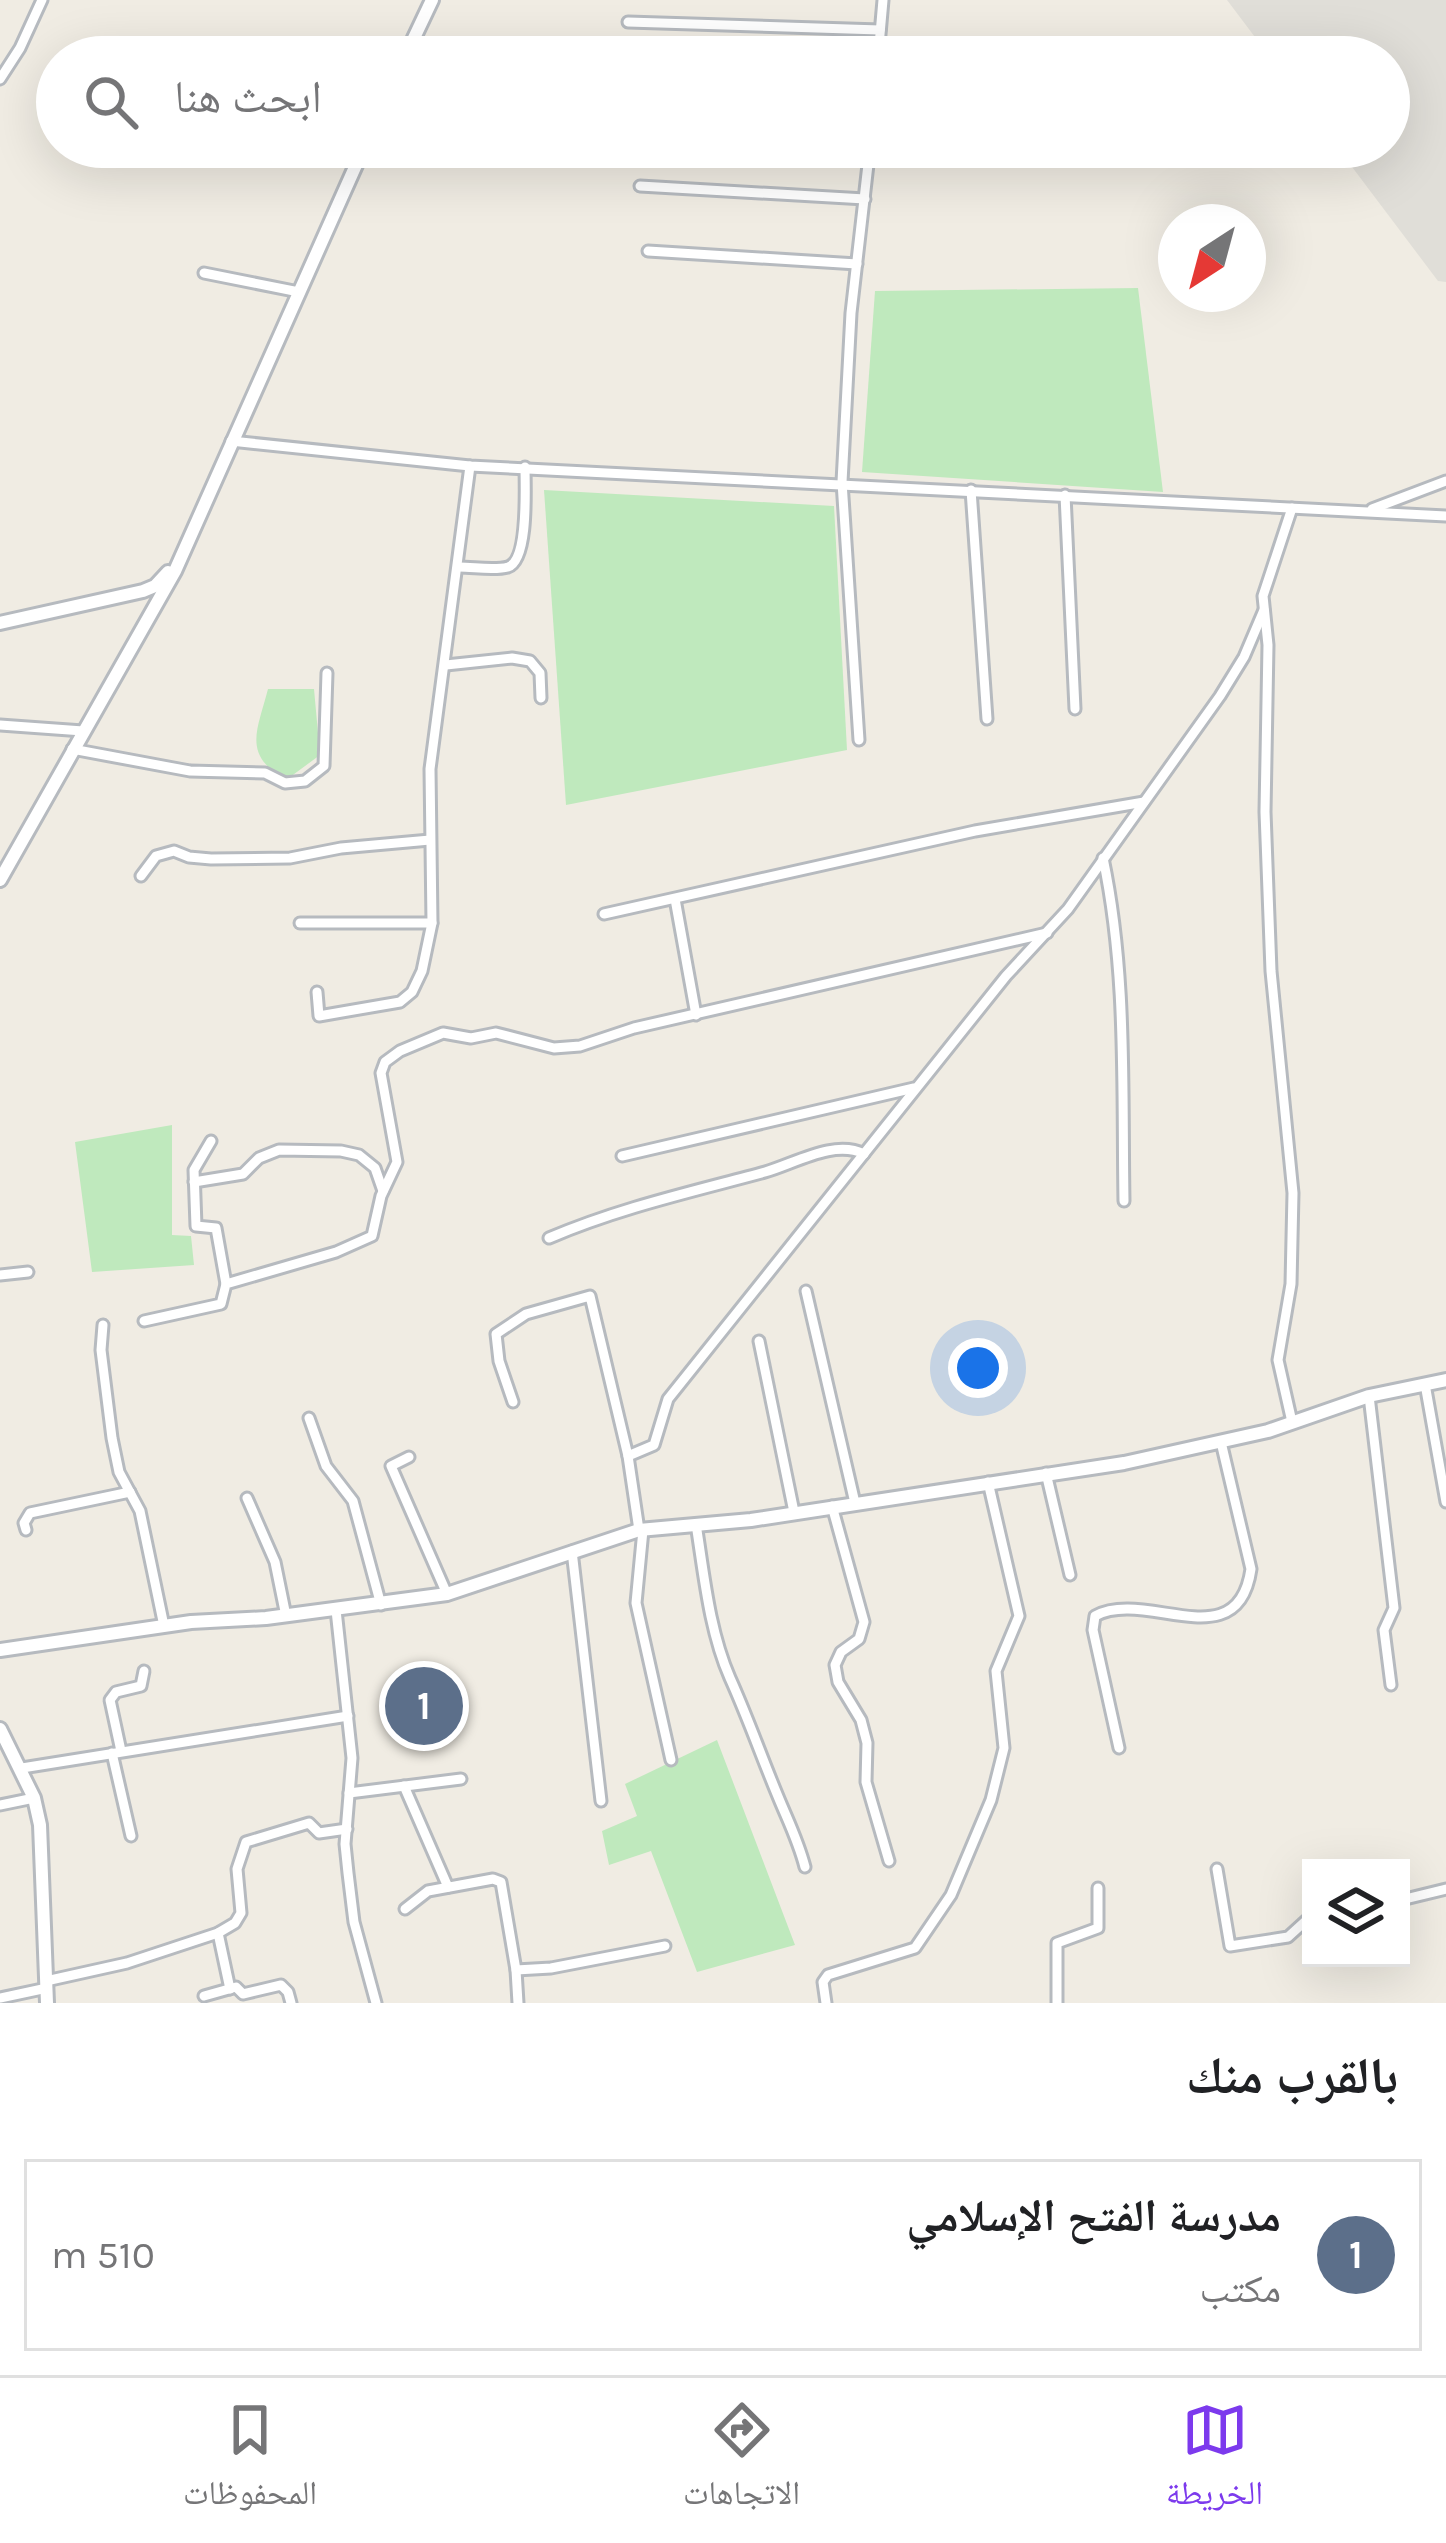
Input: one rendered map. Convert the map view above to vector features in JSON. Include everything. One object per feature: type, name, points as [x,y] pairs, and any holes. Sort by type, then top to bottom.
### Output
[{"type":"street","points":[[0,79],[42,0]]},
{"type":"street","points":[[415,36],[432,0]]},
{"type":"street","points":[[880,36],[884,0]]},
{"type":"street","points":[[628,22],[880,29]]},
{"type":"street","points":[[0,880],[179,560],[355,168]]},
{"type":"street","points":[[859,740],[842,482],[868,168]]},
{"type":"street","points":[[640,186],[865,200]]},
{"type":"street","points":[[648,251],[857,264]]},
{"type":"street","points":[[204,273],[299,292]]},
{"type":"street","points":[[231,441],[470,466],[1446,516]]},
{"type":"street","points":[[317,992],[319,1016],[400,1002],[412,992],[422,971],[432,923],[430,769],[470,466]]},
{"type":"street","points":[[459,567],[510,566],[517,561],[523,536],[525,466]]},
{"type":"street","points":[[1366,511],[1446,481]]},
{"type":"street","points":[[971,490],[987,719]]},
{"type":"street","points":[[1065,495],[1075,709]]},
{"type":"street","points":[[1292,508],[1265,585],[1264,610],[1271,971],[1293,1193],[1291,1284],[1278,1360],[1292,1422]]},
{"type":"street","points":[[0,623],[143,591],[155,586],[179,560]]},
{"type":"street","points":[[628,1456],[654,1445],[668,1399],[1006,976],[1047,933],[1220,696],[1264,610]]},
{"type":"street","points":[[446,665],[527,659],[540,673],[541,698]]},
{"type":"street","points":[[72,749],[190,771],[258,772],[285,783],[304,781],[324,766],[328,752],[327,674]]},
{"type":"street","points":[[0,725],[83,731]]},
{"type":"street","points":[[604,914],[975,831],[1144,802]]},
{"type":"street","points":[[141,876],[156,856],[174,851],[212,859],[290,858],[430,840]]},
{"type":"street","points":[[1103,858],[1116,919],[1124,1028],[1124,1201]]},
{"type":"street","points":[[675,899],[696,1015]]},
{"type":"street","points":[[300,922],[432,923]]},
{"type":"street","points":[[226,1284],[368,1239],[375,1230],[383,1191],[397,1162],[381,1072],[385,1062],[400,1051],[448,1032],[471,1038],[496,1033],[554,1048],[580,1046],[1047,933]]},
{"type":"street","points":[[622,1156],[917,1087]]},
{"type":"street","points":[[144,1322],[221,1304],[226,1284],[216,1228],[196,1226],[195,1167],[211,1141]]},
{"type":"street","points":[[549,1238],[683,1191],[823,1153],[844,1149],[864,1154]]},
{"type":"street","points":[[194,1182],[243,1174],[260,1158],[279,1150],[341,1151],[359,1155],[376,1168],[383,1191]]},
{"type":"street","points":[[0,1275],[28,1272]]},
{"type":"street","points":[[806,1291],[855,1503]]},
{"type":"street","points":[[513,1402],[499,1361],[496,1334],[526,1314],[590,1296],[641,1530],[636,1603],[671,1760]]},
{"type":"street","points":[[103,1325],[106,1408],[119,1472],[140,1511],[164,1626]]},
{"type":"street","points":[[758,1341],[794,1512]]},
{"type":"street","points":[[0,1649],[218,1618],[286,1616],[447,1594],[641,1530],[1124,1462],[1221,1442],[1369,1396],[1446,1380]]},
{"type":"street","points":[[1424,1384],[1446,1502]]},
{"type":"street","points":[[1369,1396],[1394,1608],[1384,1630],[1391,1685]]},
{"type":"street","points":[[309,1418],[326,1466],[353,1501],[381,1605]]},
{"type":"street","points":[[1119,1748],[1095,1616],[1101,1611],[1145,1609],[1207,1617],[1238,1604],[1249,1586],[1251,1569],[1221,1442]]},
{"type":"street","points":[[409,1456],[391,1466],[447,1594]]},
{"type":"street","points":[[1046,1473],[1070,1575]]},
{"type":"street","points":[[826,2003],[828,1975],[915,1948],[951,1895],[991,1800],[1004,1748],[996,1671],[1019,1616],[988,1482]]},
{"type":"street","points":[[26,1530],[30,1513],[130,1492]]},
{"type":"street","points":[[248,1498],[275,1562],[286,1616]]},
{"type":"street","points":[[832,1506],[864,1630],[860,1639],[841,1652],[835,1665],[838,1682],[861,1720],[867,1743],[866,1782],[889,1861]]},
{"type":"street","points":[[696,1524],[711,1615],[729,1676],[743,1700],[805,1867]]},
{"type":"street","points":[[572,1551],[601,1801]]},
{"type":"street","points":[[336,1610],[348,1716],[347,1828],[354,1922],[376,2003]]},
{"type":"street","points":[[131,1836],[110,1700],[116,1692],[141,1686],[144,1671]]},
{"type":"street","points":[[22,1768],[348,1716]]},
{"type":"street","points":[[0,1729],[34,1798],[42,1848],[46,1991]]},
{"type":"street","points":[[349,1793],[460,1779]]},
{"type":"street","points":[[404,1786],[448,1887]]},
{"type":"street","points":[[0,1805],[34,1798]]},
{"type":"street","points":[[0,1998],[46,1991],[218,1933],[239,1918],[237,1869],[246,1842],[309,1822],[319,1833],[347,1828]]},
{"type":"street","points":[[1217,1869],[1229,1946],[1288,1937],[1302,1924]]},
{"type":"street","points":[[405,1909],[428,1892],[493,1879],[501,1882],[517,1970],[518,2003]]},
{"type":"street","points":[[1057,2003],[1057,1943],[1098,1928],[1098,1888]]},
{"type":"street","points":[[1410,1898],[1446,1888]]},
{"type":"street","points":[[218,1933],[230,1988]]},
{"type":"street","points":[[517,1970],[665,1946]]},
{"type":"street","points":[[203,1996],[230,1988],[239,1987],[243,1994],[280,1985],[291,2003]]},
{"type":"shaded area","points":[[1227,0],[1446,0],[1446,282],[1438,281],[1353,168],[1410,168],[1410,36],[1254,36]]},
{"type":"green space","points":[[1138,288],[1163,492],[862,472],[875,291]]},
{"type":"green space","points":[[544,490],[834,506],[847,750],[566,805]]},
{"type":"green space","points":[[268,689],[314,689],[320,755],[286,780],[263,761],[256,741]]},
{"type":"green space","points":[[172,1125],[172,1235],[191,1236],[194,1265],[92,1272],[75,1142]]},
{"type":"green space","points":[[717,1740],[795,1945],[697,1972],[651,1851],[609,1865],[602,1831],[637,1816],[625,1784]]},
{"type":"place","name":"مدرسة الفتح الإسلامي","points":[[424,1706]]}]
